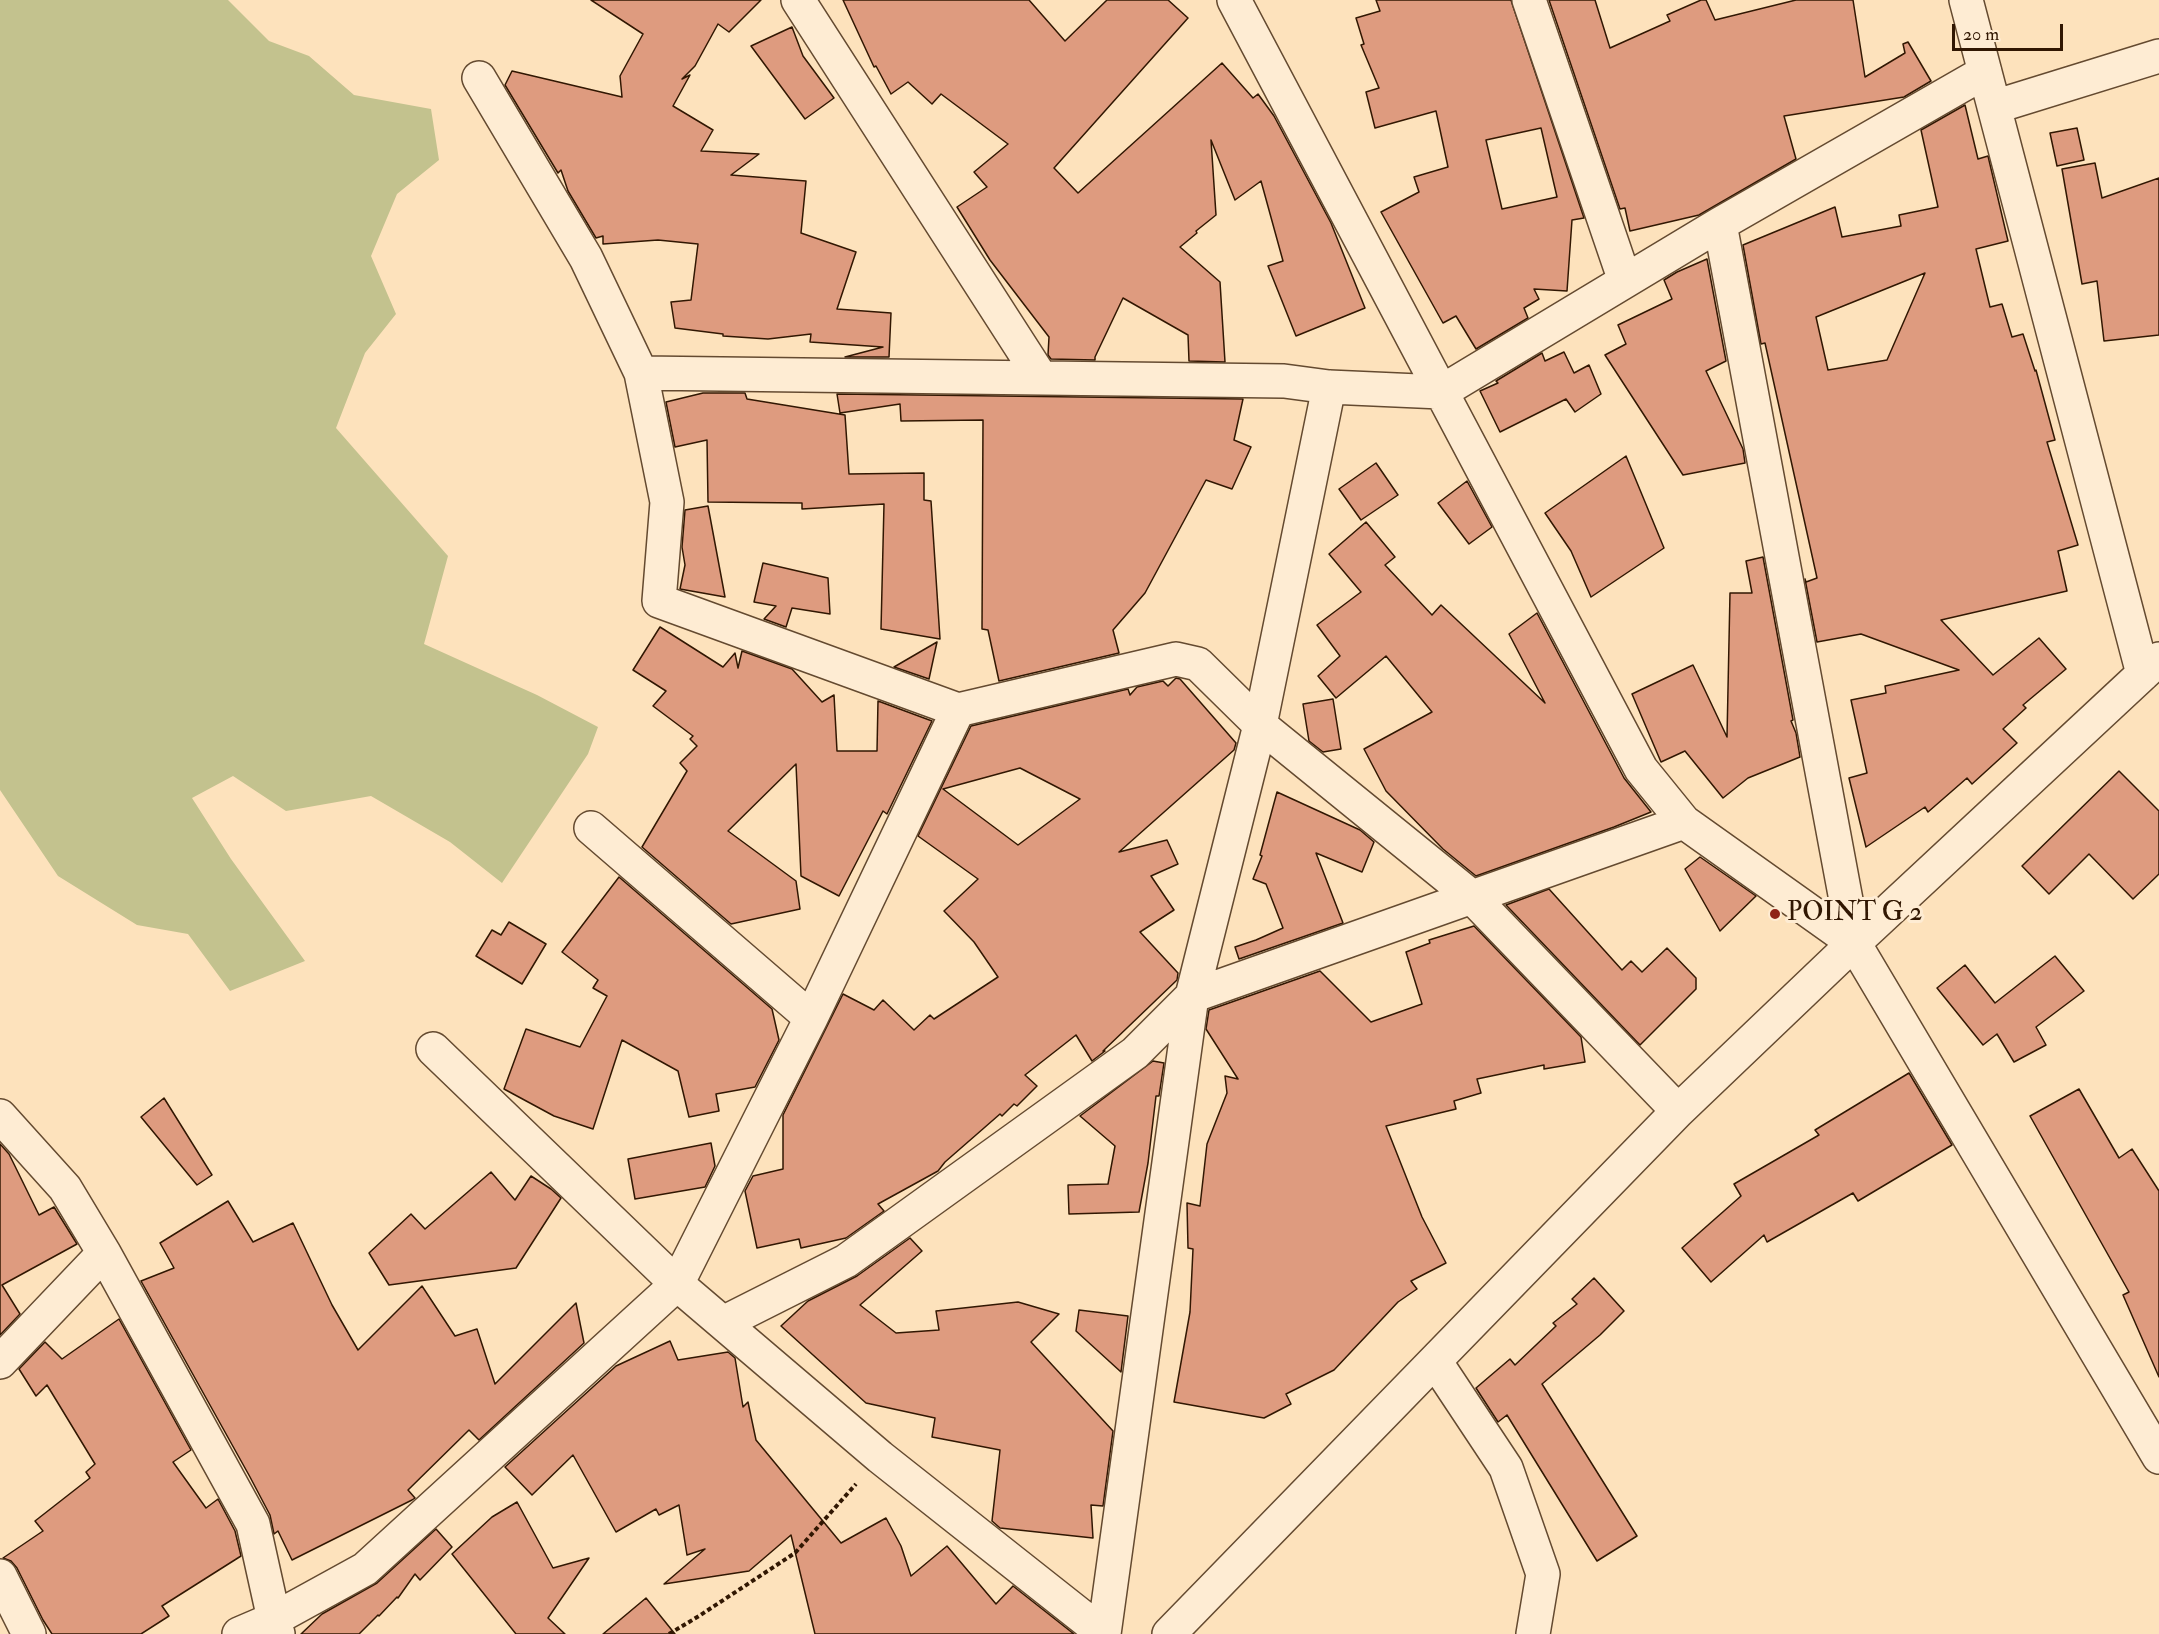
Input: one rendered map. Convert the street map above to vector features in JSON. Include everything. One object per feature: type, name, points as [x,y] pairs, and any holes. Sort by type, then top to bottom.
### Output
[{"type":"street","points":[[798,0],[1041,378]]},
{"type":"street","points":[[1234,0],[1641,769],[1684,822],[1854,943]]},
{"type":"street","points":[[1529,0],[1625,281]]},
{"type":"street","points":[[1169,1634],[1678,1111],[2151,666],[1966,0]]},
{"type":"street","points":[[1994,107],[2159,56]]},
{"type":"street","points":[[641,373],[1284,381],[1329,387],[1441,392],[1720,224],[1985,72]]},
{"type":"street","points":[[479,78],[586,258],[641,373],[667,502],[658,601],[958,710],[1176,659],[1198,664],[1260,725],[1472,897],[1678,1111]]},
{"type":"street","points":[[1720,224],[1854,943],[2159,1457]]},
{"type":"street","points":[[1104,1634],[1192,996],[1260,725],[1329,387]]},
{"type":"street","points":[[239,1634],[276,1627],[365,1569],[677,1284],[811,1018],[958,710]]},
{"type":"street","points":[[723,1323],[846,1261],[1135,1053],[1192,996],[1684,822]]},
{"type":"street","points":[[591,828],[811,1018]]},
{"type":"street","points":[[433,1049],[677,1284],[880,1456],[1104,1634]]},
{"type":"street","points":[[0,1116],[13,1151],[65,1188],[104,1253],[253,1524],[276,1627]]},
{"type":"street","points":[[0,1362],[104,1253]]},
{"type":"street","points":[[1434,1361],[1506,1468],[1544,1574],[1533,1634]]},
{"type":"street","points":[[0,1576],[29,1634]]},
{"type":"path","points":[[669,1634],[795,1553],[880,1456]]},
{"type":"shaded area","points":[[0,0],[228,0],[269,41],[309,56],[354,95],[431,109],[439,160],[397,194],[371,256],[396,314],[365,353],[336,428],[448,556],[424,644],[537,695],[598,727],[588,754],[502,883],[450,842],[371,796],[286,811],[233,776],[192,798],[231,859],[305,961],[230,991],[188,934],[137,925],[58,876],[0,790]]},
{"type":"building","points":[[591,0],[761,0],[729,32],[718,24],[695,66],[682,79],[690,75],[673,106],[713,130],[701,151],[759,154],[731,175],[806,181],[801,233],[856,252],[837,309],[891,313],[889,357],[845,357],[883,347],[810,342],[811,334],[768,339],[723,336],[723,334],[675,328],[671,302],[691,300],[698,244],[658,240],[603,244],[603,236],[596,238],[568,191],[561,170],[558,173],[505,85],[512,71],[622,97],[620,76],[643,34]]},
{"type":"building","points":[[843,0],[1029,0],[1065,41],[1107,0],[1168,0],[1188,18],[1054,168],[1078,193],[1222,63],[1253,98],[1258,94],[1274,116],[1331,223],[1365,308],[1296,336],[1268,266],[1283,261],[1261,181],[1235,200],[1211,140],[1216,215],[1180,247],[1220,282],[1225,362],[1189,361],[1188,335],[1123,298],[1095,360],[1051,359],[1048,355],[1049,337],[990,260],[957,207],[987,187],[974,172],[1008,144],[941,94],[932,104],[908,82],[891,94],[876,66],[874,67]]},
{"type":"building","points":[[1376,0],[1511,0],[1584,218],[1572,220],[1567,291],[1534,289],[1539,299],[1524,308],[1528,318],[1476,349],[1456,316],[1443,323],[1381,212],[1419,192],[1414,177],[1448,167],[1436,111],[1375,128],[1366,92],[1379,88],[1361,45],[1364,44],[1356,18],[1380,11]],"holes":[[[1541,128],[1557,197],[1502,209],[1486,140]]]},
{"type":"building","points":[[1549,0],[1595,0],[1610,48],[1670,21],[1667,15],[1701,0],[1706,0],[1715,20],[1796,0],[1853,0],[1865,77],[1905,53],[1903,44],[1908,42],[1931,81],[1904,97],[1784,116],[1796,159],[1699,215],[1630,231],[1625,208],[1620,209]]},
{"type":"building","points":[[792,27],[803,56],[834,98],[805,119],[751,46]]},
{"type":"building","points":[[1965,105],[1978,159],[1988,156],[2008,241],[1976,249],[1990,307],[2002,304],[2012,337],[2023,334],[2036,370],[2055,440],[2047,442],[2078,545],[2058,551],[2067,591],[1941,620],[1993,675],[2039,638],[2066,669],[2023,705],[2026,708],[2003,729],[2017,743],[1972,784],[1967,778],[1928,812],[1925,807],[1866,847],[1849,778],[1867,773],[1851,700],[1886,693],[1885,686],[1959,670],[1861,634],[1817,642],[1805,579],[1806,582],[1817,578],[1765,343],[1761,344],[1743,245],[1835,207],[1842,237],[1901,226],[1899,215],[1938,207],[1921,130]],"holes":[[[1925,273],[1887,360],[1828,370],[1816,317]]]},
{"type":"building","points":[[2077,128],[2084,160],[2057,166],[2050,133]]},
{"type":"building","points":[[2095,163],[2102,198],[2159,178],[2159,335],[2104,341],[2097,281],[2082,284],[2062,169]]},
{"type":"building","points":[[1707,259],[1726,361],[1706,371],[1743,449],[1745,463],[1683,475],[1605,355],[1626,344],[1618,325],[1672,299],[1664,280]]},
{"type":"building","points":[[1564,352],[1574,373],[1589,365],[1601,394],[1575,412],[1566,399],[1500,432],[1480,391],[1498,383],[1496,381],[1542,353],[1545,361]]},
{"type":"building","points":[[703,393],[745,393],[747,399],[845,415],[849,474],[924,473],[924,500],[931,501],[940,639],[881,629],[884,504],[802,509],[802,503],[708,502],[707,440],[675,447],[666,402]]},
{"type":"building","points":[[837,394],[1243,399],[1234,440],[1251,447],[1232,489],[1206,480],[1145,593],[1113,630],[1119,653],[999,681],[988,630],[982,629],[983,420],[901,421],[900,404],[840,413]]},
{"type":"building","points":[[1626,456],[1664,548],[1591,597],[1571,551],[1545,513]]},
{"type":"building","points":[[1376,463],[1398,495],[1361,520],[1339,489]]},
{"type":"building","points":[[1467,481],[1492,527],[1469,544],[1438,503]]},
{"type":"building","points":[[708,506],[725,597],[680,589],[685,565],[682,547],[685,510]]},
{"type":"building","points":[[1366,522],[1395,557],[1385,565],[1432,615],[1441,605],[1545,703],[1509,634],[1537,613],[1624,778],[1651,812],[1476,876],[1443,849],[1386,791],[1364,749],[1432,712],[1386,656],[1336,698],[1318,676],[1340,656],[1317,625],[1361,592],[1329,554]]},
{"type":"building","points":[[1763,557],[1793,720],[1791,721],[1796,733],[1800,757],[1748,778],[1723,798],[1685,751],[1661,762],[1632,694],[1693,665],[1727,737],[1730,593],[1752,593],[1746,561]]},
{"type":"building","points":[[763,563],[828,578],[830,614],[792,608],[786,627],[764,619],[776,606],[754,602]]},
{"type":"building","points":[[660,627],[723,667],[735,653],[738,668],[742,651],[792,669],[822,702],[834,695],[837,751],[877,751],[878,701],[932,721],[887,814],[883,811],[839,896],[801,876],[796,764],[728,831],[796,881],[800,909],[731,924],[642,847],[687,771],[680,763],[697,746],[690,739],[693,736],[653,706],[666,691],[633,670]]},
{"type":"building","points":[[937,642],[929,679],[894,667]]},
{"type":"building","points":[[1176,678],[1180,679],[1236,743],[1234,750],[1119,852],[1167,840],[1178,864],[1151,876],[1174,910],[1140,932],[1178,973],[1177,980],[1092,1061],[1076,1035],[1025,1075],[1037,1086],[1017,1106],[1014,1104],[1002,1116],[1000,1114],[945,1162],[938,1171],[878,1204],[884,1211],[846,1238],[801,1248],[799,1239],[757,1248],[745,1191],[753,1176],[783,1169],[783,1115],[843,994],[874,1010],[883,1000],[914,1030],[930,1015],[934,1019],[998,977],[974,942],[944,911],[978,879],[918,836],[971,726],[1128,689],[1130,695],[1137,687],[1163,681],[1168,686]],"holes":[[[1020,768],[1080,799],[1018,845],[943,789]]]},
{"type":"building","points":[[1333,699],[1341,749],[1323,752],[1309,741],[1303,704]]},
{"type":"building","points":[[2119,771],[2159,811],[2159,874],[2133,899],[2089,854],[2049,894],[2022,866]]},
{"type":"building","points":[[1277,792],[1360,830],[1374,842],[1362,872],[1316,853],[1343,923],[1239,959],[1235,947],[1283,928],[1266,884],[1253,879],[1262,856],[1260,855]]},
{"type":"building","points":[[1700,857],[1756,896],[1720,931],[1685,869]]},
{"type":"building","points":[[619,877],[772,1009],[779,1040],[755,1087],[716,1094],[719,1111],[689,1117],[678,1071],[622,1040],[593,1129],[554,1116],[504,1089],[526,1029],[580,1047],[607,996],[593,988],[598,980],[562,952]]},
{"type":"building","points":[[1549,889],[1622,970],[1631,961],[1642,972],[1667,948],[1696,978],[1696,989],[1640,1045],[1506,905]]},
{"type":"building","points":[[509,922],[546,944],[522,984],[476,956],[492,930],[501,935]]},
{"type":"building","points":[[1474,926],[1581,1037],[1585,1062],[1544,1069],[1544,1065],[1477,1079],[1481,1093],[1454,1101],[1456,1109],[1386,1126],[1422,1217],[1446,1263],[1411,1281],[1417,1289],[1398,1302],[1334,1370],[1286,1394],[1291,1404],[1264,1418],[1174,1402],[1190,1312],[1193,1249],[1188,1248],[1187,1203],[1200,1206],[1207,1144],[1227,1093],[1225,1076],[1238,1079],[1206,1029],[1209,1010],[1320,971],[1371,1022],[1422,1004],[1406,952],[1430,943],[1429,940]]},
{"type":"building","points":[[2055,956],[2084,991],[2036,1027],[2046,1045],[2014,1062],[1997,1034],[1983,1045],[1937,988],[1965,965],[1995,1003]]},
{"type":"building","points":[[1153,1061],[1164,1063],[1159,1096],[1156,1096],[1139,1212],[1069,1214],[1068,1185],[1108,1184],[1115,1146],[1080,1116]]},
{"type":"building","points":[[1909,1073],[1952,1145],[1858,1201],[1853,1193],[1767,1242],[1764,1235],[1711,1282],[1682,1248],[1741,1196],[1734,1184],[1819,1135],[1815,1130]]},
{"type":"building","points":[[2079,1089],[2119,1158],[2132,1149],[2159,1191],[2159,1377],[2123,1295],[2129,1292],[2030,1116]]},
{"type":"building","points":[[164,1098],[212,1175],[197,1185],[141,1117]]},
{"type":"building","points":[[711,1143],[715,1166],[705,1187],[635,1199],[628,1159]]},
{"type":"building","points":[[0,1144],[9,1154],[39,1215],[54,1207],[77,1244],[2,1285],[20,1314],[0,1335]]},
{"type":"building","points":[[491,1172],[515,1200],[531,1176],[561,1198],[516,1268],[389,1285],[369,1253],[411,1214],[425,1229]]},
{"type":"building","points":[[228,1201],[253,1242],[293,1223],[332,1305],[358,1350],[422,1286],[455,1336],[477,1329],[495,1384],[576,1303],[584,1343],[479,1440],[469,1430],[408,1490],[415,1498],[292,1560],[278,1531],[274,1534],[270,1515],[141,1281],[174,1268],[160,1243]]},
{"type":"building","points":[[910,1238],[922,1251],[860,1305],[896,1333],[939,1330],[936,1311],[1018,1302],[1059,1314],[1031,1342],[1113,1431],[1103,1506],[1091,1505],[1093,1538],[1000,1528],[992,1521],[1000,1450],[932,1437],[935,1418],[866,1403],[781,1326],[808,1301],[857,1276]]},
{"type":"building","points":[[1594,1278],[1624,1311],[1600,1335],[1542,1384],[1637,1536],[1597,1561],[1507,1415],[1498,1422],[1476,1388],[1510,1359],[1515,1365],[1556,1326],[1553,1323],[1577,1304],[1572,1299]]},
{"type":"building","points":[[1079,1310],[1128,1316],[1121,1372],[1076,1331]]},
{"type":"building","points":[[119,1319],[191,1450],[173,1462],[206,1508],[218,1499],[235,1531],[241,1556],[162,1606],[169,1616],[141,1634],[52,1634],[17,1568],[11,1561],[3,1558],[43,1531],[35,1521],[90,1478],[86,1472],[95,1464],[47,1385],[36,1396],[19,1369],[45,1342],[62,1359]]},
{"type":"building","points":[[670,1341],[678,1360],[728,1352],[735,1358],[743,1407],[748,1402],[756,1440],[841,1543],[886,1518],[901,1546],[911,1576],[947,1546],[996,1604],[1013,1586],[1074,1634],[815,1634],[791,1535],[749,1571],[664,1584],[705,1549],[687,1555],[679,1505],[659,1515],[656,1509],[616,1532],[573,1455],[532,1495],[505,1467],[616,1366]]},
{"type":"building","points":[[517,1502],[553,1568],[589,1558],[548,1618],[565,1634],[516,1634],[452,1554],[492,1517]]},
{"type":"building","points":[[436,1529],[452,1547],[420,1580],[415,1574],[398,1598],[359,1634],[301,1634],[322,1614],[377,1583]]},
{"type":"building","points":[[646,1598],[675,1634],[603,1634]]},
{"type":"place","name":"POINT G 2","points":[[1775,914]]}]
